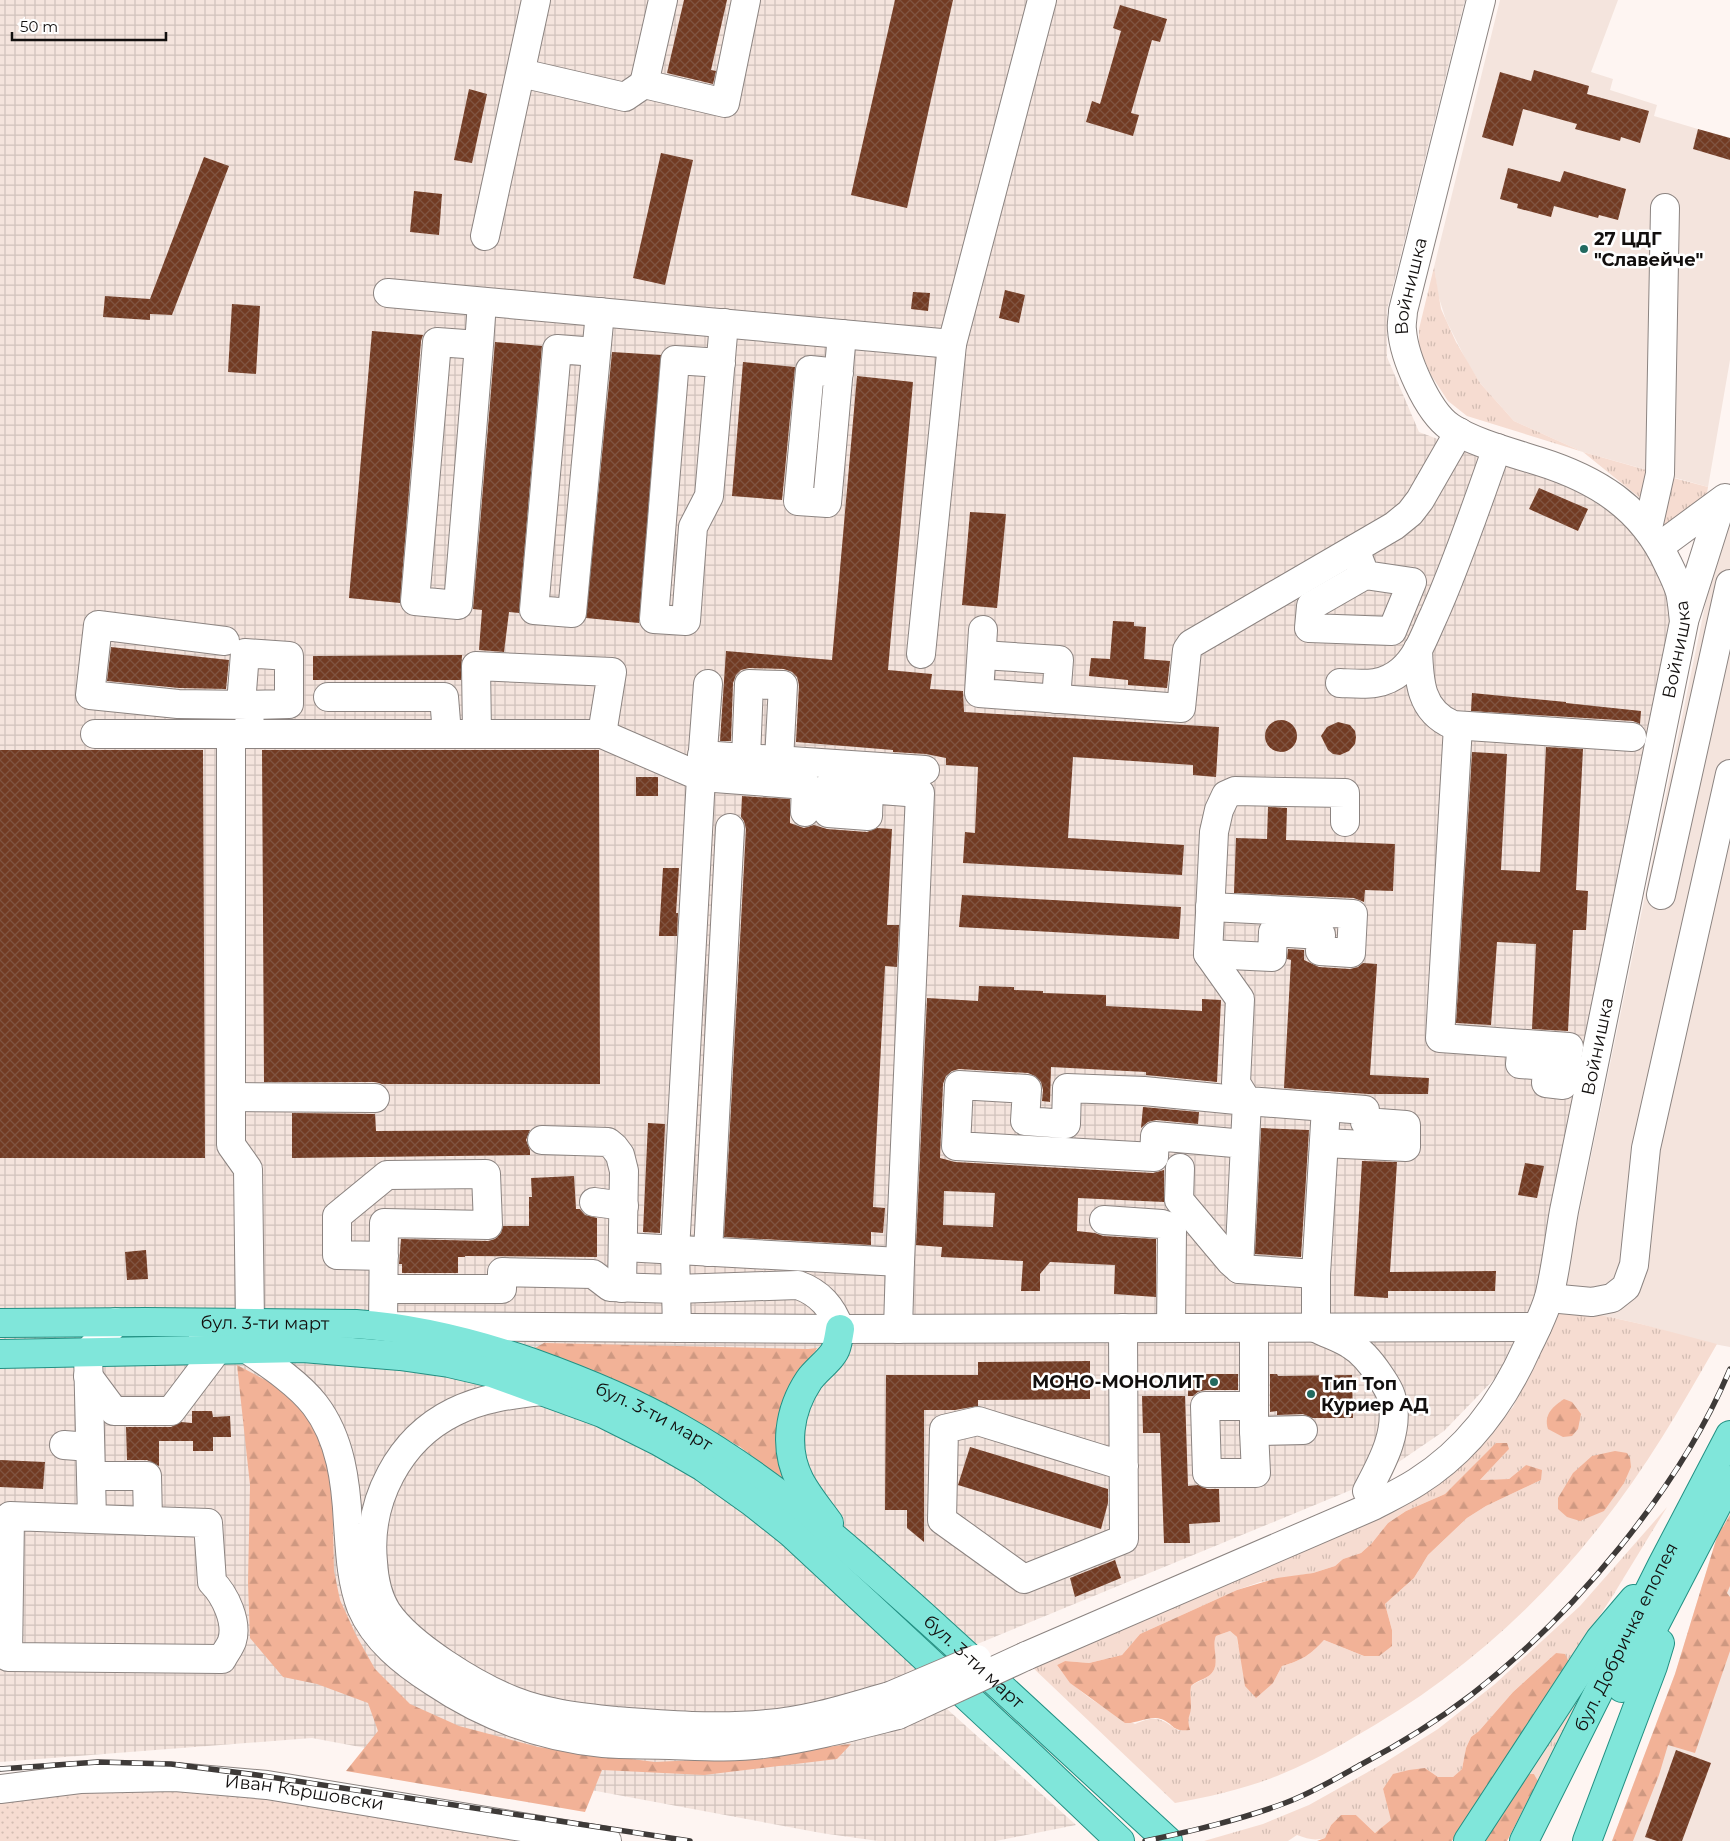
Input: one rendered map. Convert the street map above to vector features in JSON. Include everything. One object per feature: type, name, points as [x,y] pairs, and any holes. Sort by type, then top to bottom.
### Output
[{"type":"main road","name":"бул. 3-ти март","points":[[0,1323],[186,1322],[303,1348],[400,1356],[449,1363],[492,1373],[602,1412],[703,1467],[752,1502],[791,1534],[1120,1841]]},
{"type":"main road","name":"бул. 3-ти март","points":[[0,1354],[88,1364],[217,1350],[249,1336],[382,1326],[418,1331],[507,1354],[559,1372],[642,1408],[687,1432],[755,1476],[844,1544],[1168,1841]]},
{"type":"main road","points":[[840,1329],[836,1349],[809,1380],[796,1404],[791,1422],[789,1443],[793,1465],[801,1482],[844,1544]]},
{"type":"main road","name":"бул. Добричка епопея","points":[[1543,1841],[1671,1570],[1730,1435]]},
{"type":"main road","name":"бул. Добричка епопея","points":[[1524,1841],[1671,1570],[1730,1480]]},
{"type":"main road","points":[[1468,1841],[1600,1639],[1671,1570]]},
{"type":"main road","points":[[1587,1841],[1653,1666],[1671,1570]]},
{"type":"street","points":[[485,236],[536,0]]},
{"type":"street","points":[[520,73],[625,96],[644,84],[663,0]]},
{"type":"street","points":[[644,84],[725,103],[746,0]]},
{"type":"street","points":[[921,654],[952,344],[1042,0]]},
{"type":"street","name":"Войнишка","points":[[1481,0],[1403,311],[1402,328],[1406,349],[1417,381],[1441,420],[1459,432],[1498,448],[1555,466],[1582,477],[1610,494],[1630,510],[1654,537],[1680,592],[1684,622],[1564,1211],[1549,1298],[1517,1370],[1498,1399]]},
{"type":"street","points":[[1654,537],[1660,474],[1664,208]]},
{"type":"street","points":[[388,293],[952,344]]},
{"type":"street","points":[[479,345],[437,342],[415,601],[458,606],[479,345],[482,302]]},
{"type":"street","points":[[596,352],[557,350],[534,610],[572,613],[600,312]]},
{"type":"street","points":[[721,363],[675,360],[654,619],[686,621],[693,527],[709,496],[721,363],[724,323]]},
{"type":"street","points":[[839,373],[842,334]]},
{"type":"street","points":[[1056,699],[1059,660],[982,642],[979,693],[1056,699],[1181,708],[1187,650],[1191,644],[1394,526],[1410,513],[1420,500],[1459,432]]},
{"type":"street","points":[[1340,683],[1370,685],[1387,680],[1402,670],[1418,650],[1450,579],[1498,448]]},
{"type":"street","points":[[1654,537],[1726,497]]},
{"type":"street","points":[[1684,622],[1726,497]]},
{"type":"street","points":[[1355,549],[1365,575]]},
{"type":"street","points":[[1661,894],[1730,584]]},
{"type":"street","points":[[225,641],[98,624],[90,695],[178,704],[245,704],[240,734],[231,1145],[248,1169],[249,1336],[271,1366],[315,1405],[332,1436],[343,1473],[352,1577],[360,1605],[370,1626],[383,1642],[419,1673],[467,1703],[514,1724],[560,1736],[604,1743],[724,1746],[762,1744],[808,1736],[894,1705],[1367,1491],[1433,1455],[1498,1399]]},
{"type":"street","points":[[1418,650],[1418,678],[1429,706],[1439,718],[1458,726],[1632,737]]},
{"type":"street","points":[[477,734],[476,666],[612,672],[602,734]]},
{"type":"street","points":[[677,1328],[675,1251],[701,766],[708,684]]},
{"type":"street","points":[[746,758],[749,684],[782,685],[779,760]]},
{"type":"street","points":[[328,697],[444,696],[447,734]]},
{"type":"street","points":[[121,734],[122,698]]},
{"type":"street","points":[[1458,726],[1440,1038],[1522,1044]]},
{"type":"street","points":[[94,734],[602,734],[701,766],[806,785],[805,812]]},
{"type":"street","points":[[701,766],[746,758],[925,770]]},
{"type":"street","points":[[1549,1298],[1592,1302],[1612,1298],[1626,1286],[1634,1265],[1646,1148],[1730,774]]},
{"type":"street","points":[[869,789],[920,793],[898,1329]]},
{"type":"street","points":[[1239,1269],[1247,1101],[1236,1083],[1240,1000],[1208,954],[1214,832],[1219,810],[1226,795],[1235,790],[1345,793],[1345,822]]},
{"type":"street","points":[[708,1252],[730,828]]},
{"type":"street","points":[[1208,954],[1272,957],[1273,932],[1321,935],[1320,951],[1351,953],[1353,914],[1210,907]]},
{"type":"street","points":[[1245,1144],[1155,1136],[1154,1157],[956,1146],[959,1085],[1027,1089],[1025,1121],[1066,1124],[1067,1088],[1144,1091],[1365,1110],[1365,1122],[1406,1125],[1406,1147],[1324,1143]]},
{"type":"street","points":[[231,1097],[375,1098]]},
{"type":"street","points":[[1316,1328],[1316,1274],[1326,1107]]},
{"type":"street","points":[[542,1140],[608,1142],[620,1155],[624,1171],[622,1288]]},
{"type":"street","points":[[1180,1168],[1179,1200],[1239,1269],[1316,1274]]},
{"type":"street","points":[[384,1256],[337,1255],[337,1216],[387,1175],[486,1174],[488,1225],[384,1224],[384,1256],[384,1289],[382,1326],[840,1329],[1537,1328]]},
{"type":"street","points":[[594,1202],[624,1206]]},
{"type":"street","points":[[1104,1220],[1162,1224],[1172,1230],[1171,1328]]},
{"type":"street","points":[[624,1247],[900,1262]]},
{"type":"street","points":[[503,1328],[502,1272],[593,1274],[610,1287],[622,1288],[676,1289],[798,1285],[810,1290],[822,1299],[834,1312],[840,1329]]},
{"type":"street","points":[[384,1289],[502,1289]]},
{"type":"street","points":[[92,1519],[91,1476],[77,1446],[88,1364],[116,1322]]},
{"type":"street","points":[[88,1364],[114,1411],[171,1411],[217,1350],[186,1322]]},
{"type":"street","points":[[1123,1328],[1124,1466],[1124,1539],[1024,1579],[942,1520],[944,1429],[978,1421],[1124,1466]]},
{"type":"street","points":[[1254,1328],[1254,1419],[1303,1430]]},
{"type":"street","points":[[1316,1328],[1350,1344],[1363,1354],[1375,1368],[1391,1396],[1392,1429],[1388,1448],[1383,1462],[1367,1491]]},
{"type":"street","points":[[543,1391],[502,1396],[454,1412],[422,1434],[406,1450],[384,1487],[374,1516],[371,1544],[374,1573],[379,1595],[387,1612],[416,1641],[437,1658],[474,1682],[514,1701],[563,1715],[646,1724],[723,1726],[768,1724],[894,1705]]},
{"type":"street","points":[[1023,1648],[1373,1506],[1437,1468],[1475,1433],[1498,1399]]},
{"type":"street","points":[[91,1476],[147,1476],[148,1521]]},
{"type":"street","points":[[10,1516],[92,1519],[208,1523],[212,1582],[222,1591],[234,1623],[232,1640],[222,1658],[8,1657],[10,1516]]},
{"type":"street","name":"Иван Кършовски","points":[[0,1788],[80,1779],[175,1777],[267,1785],[607,1841]]},
{"type":"shaded area","points":[[0,0],[1465,0],[1387,310],[1387,357],[1419,432],[1486,457],[1551,474],[1606,501],[1655,549],[1676,621],[1542,1270],[1525,1327],[1504,1369],[1444,1431],[1368,1483],[907,1673],[1076,1825],[996,1841],[878,1841],[821,1833],[312,1738],[0,1762]]},
{"type":"shaded area","name":"27 ЦДГ \"Славейче\"","points":[[1500,0],[1618,0],[1591,72],[1613,79],[1610,90],[1657,105],[1654,116],[1698,129],[1693,149],[1730,160],[1730,360],[1708,487],[1583,452],[1514,421],[1480,383],[1446,320],[1438,295],[1434,267]]},
{"type":"shaded area","points":[[1730,523],[1730,1347],[1560,1306],[1706,601]]},
{"type":"shaded area","points":[[1730,1508],[1730,1841],[1612,1841],[1675,1674],[1720,1527]]},
{"type":"green space","points":[[1434,267],[1441,309],[1456,342],[1480,383],[1514,421],[1583,452],[1467,416],[1448,401],[1431,375],[1419,348],[1419,329]]},
{"type":"green space","points":[[1583,452],[1650,471],[1645,502]]},
{"type":"green space","points":[[1666,476],[1708,487],[1705,504],[1667,532],[1658,516]]},
{"type":"green space","points":[[1560,1306],[1641,1324],[1717,1344],[1675,1416],[1630,1486],[1596,1531],[1542,1592],[1514,1621],[1452,1673],[1386,1718],[1324,1754],[1265,1781],[1175,1803],[1030,1665],[1474,1450],[1513,1407]],"holes":[[[1509,1449],[1480,1480],[1509,1479],[1526,1465],[1541,1480],[1486,1506],[1467,1518],[1428,1555],[1414,1578],[1385,1604],[1392,1630],[1364,1656],[1324,1640],[1306,1656],[1282,1666],[1273,1683],[1238,1645],[1237,1637],[1230,1631],[1216,1636],[1214,1668],[1210,1675],[1191,1686],[1189,1714],[1179,1731],[1158,1719],[1149,1719],[1135,1724],[1082,1692],[1064,1675],[1057,1665],[1065,1661],[1089,1663],[1122,1655],[1140,1634],[1237,1590],[1260,1582],[1313,1573],[1335,1566],[1343,1559],[1361,1553],[1388,1523],[1406,1511],[1445,1494],[1468,1472]]]},
{"type":"green space","points":[[544,1343],[817,1348],[790,1392],[777,1432],[785,1482],[739,1446],[676,1412],[596,1372],[535,1348]]},
{"type":"green space","points":[[237,1365],[271,1383],[301,1408],[319,1436],[332,1479],[334,1571],[340,1600],[356,1635],[375,1669],[410,1704],[459,1726],[538,1747],[655,1762],[735,1758],[851,1744],[837,1759],[704,1775],[602,1770],[585,1812],[346,1771],[378,1731],[368,1703],[317,1684],[283,1677],[250,1638],[248,1583],[250,1485]]},
{"type":"green space","points":[[1564,1399],[1572,1402],[1581,1414],[1578,1429],[1572,1436],[1563,1437],[1548,1429],[1547,1419],[1550,1411]]},
{"type":"green space","points":[[1496,1443],[1507,1443],[1509,1449],[1480,1480],[1509,1479],[1526,1465],[1542,1470],[1541,1480],[1486,1506],[1467,1518],[1428,1555],[1414,1578],[1385,1604],[1392,1630],[1392,1646],[1379,1656],[1364,1656],[1324,1640],[1306,1656],[1282,1666],[1273,1683],[1256,1698],[1245,1686],[1237,1637],[1230,1631],[1216,1636],[1214,1670],[1209,1676],[1191,1686],[1191,1710],[1188,1722],[1190,1730],[1176,1729],[1157,1718],[1125,1723],[1070,1683],[1057,1665],[1065,1661],[1089,1663],[1122,1655],[1140,1634],[1237,1590],[1277,1578],[1313,1573],[1335,1566],[1343,1559],[1361,1553],[1388,1523],[1406,1511],[1445,1494]]},
{"type":"green space","points":[[1615,1451],[1627,1453],[1630,1458],[1631,1467],[1624,1483],[1604,1511],[1580,1521],[1567,1517],[1558,1509],[1558,1498],[1573,1473],[1592,1456]]},
{"type":"green space","points":[[1667,1507],[1612,1597],[1569,1662],[1556,1653],[1513,1692],[1479,1731],[1471,1737],[1466,1748],[1462,1769],[1453,1777],[1438,1777],[1425,1768],[1383,1789],[1392,1820],[1375,1833],[1356,1815],[1341,1815],[1331,1825],[1325,1838],[1321,1839],[1311,1839],[1297,1835],[1288,1841],[1204,1841],[1263,1824],[1309,1805],[1384,1763],[1438,1729],[1495,1684],[1580,1606]]},
{"type":"green space","points":[[1730,1515],[1730,1586],[1727,1593],[1730,1597],[1730,1651],[1695,1753],[1668,1745],[1659,1775],[1633,1841],[1612,1841],[1675,1674],[1720,1527],[1723,1527]]},
{"type":"green space","points":[[1604,1652],[1538,1781],[1534,1774],[1525,1774]]},
{"type":"green space","points":[[1556,1653],[1565,1654],[1569,1662],[1452,1841],[1317,1841],[1325,1838],[1331,1825],[1341,1815],[1356,1815],[1375,1833],[1391,1820],[1383,1789],[1393,1774],[1425,1768],[1438,1777],[1453,1777],[1462,1769],[1466,1748],[1471,1737],[1479,1731],[1513,1692]]},
{"type":"green space","points":[[1525,1774],[1534,1774],[1538,1781],[1507,1841],[1484,1841]]},
{"type":"green space","points":[[175,1788],[265,1796],[538,1841],[0,1841],[0,1800],[81,1791]]},
{"type":"building","points":[[684,0],[727,0],[711,70],[716,71],[713,84],[667,73]]},
{"type":"building","points":[[895,0],[953,0],[907,208],[851,195]]},
{"type":"building","points":[[1120,5],[1167,19],[1160,42],[1152,40],[1131,113],[1139,115],[1133,136],[1086,122],[1092,101],[1100,104],[1121,31],[1113,28]]},
{"type":"building","points":[[1534,70],[1589,86],[1587,94],[1649,111],[1640,143],[1621,137],[1620,141],[1575,129],[1577,124],[1523,109],[1513,146],[1482,137],[1500,72],[1531,81]]},
{"type":"building","points":[[469,89],[487,94],[472,163],[454,160]]},
{"type":"building","points":[[1698,129],[1730,138],[1730,160],[1693,149]]},
{"type":"building","points":[[661,153],[693,160],[665,285],[633,278]]},
{"type":"building","points":[[204,157],[229,166],[172,315],[150,314],[150,320],[103,317],[105,296],[150,299]]},
{"type":"building","points":[[1508,168],[1560,182],[1564,171],[1626,189],[1618,220],[1599,215],[1598,218],[1554,206],[1551,217],[1517,208],[1518,204],[1500,199]]},
{"type":"building","points":[[414,191],[442,194],[439,235],[410,232]]},
{"type":"building","points":[[1005,290],[1025,295],[1019,323],[999,318]]},
{"type":"building","points":[[913,292],[930,293],[928,311],[911,309]]},
{"type":"building","points":[[232,304],[260,306],[256,374],[228,372]]},
{"type":"building","points":[[372,331],[423,335],[400,603],[349,598]]},
{"type":"building","points":[[495,342],[542,346],[519,613],[509,612],[504,652],[479,650],[482,610],[473,609]]},
{"type":"building","points":[[612,352],[661,355],[639,623],[586,618]]},
{"type":"building","points":[[743,362],[795,367],[782,500],[732,496]]},
{"type":"building","points":[[857,376],[913,382],[888,670],[932,674],[930,689],[963,691],[964,712],[1219,727],[1216,777],[1193,775],[1193,765],[1073,757],[1068,838],[1184,845],[1182,875],[963,863],[965,832],[975,833],[978,767],[946,765],[946,758],[926,754],[796,742],[799,685],[797,677],[792,672],[784,669],[749,668],[741,670],[736,675],[733,683],[731,741],[720,741],[726,651],[832,660]]},
{"type":"building","points":[[1539,488],[1588,509],[1578,531],[1529,509]]},
{"type":"building","points":[[970,512],[1006,514],[997,608],[962,605]]},
{"type":"building","points":[[1113,621],[1134,622],[1134,626],[1146,627],[1144,659],[1170,661],[1167,688],[1128,685],[1128,680],[1089,676],[1091,658],[1110,659]]},
{"type":"building","points":[[111,647],[229,660],[226,689],[179,688],[107,681]]},
{"type":"building","points":[[462,655],[461,680],[313,680],[313,656]]},
{"type":"building","points":[[1472,693],[1641,711],[1640,724],[1633,721],[1471,711]]},
{"type":"building","points":[[1281,720],[1293,724],[1297,736],[1293,748],[1281,752],[1269,748],[1265,736],[1269,724]]},
{"type":"building","points":[[1338,722],[1350,725],[1355,731],[1356,737],[1355,744],[1349,751],[1340,755],[1333,754],[1328,750],[1321,736],[1327,727]]},
{"type":"building","points":[[1546,747],[1583,749],[1576,890],[1588,891],[1586,930],[1573,930],[1568,1031],[1532,1029],[1536,944],[1497,942],[1491,1025],[1456,1023],[1472,752],[1507,754],[1501,870],[1540,872]]},
{"type":"building","points":[[0,750],[203,750],[205,1158],[0,1158]]},
{"type":"building","points":[[262,750],[599,750],[600,1084],[264,1082]]},
{"type":"building","points":[[636,777],[658,777],[658,796],[636,796]]},
{"type":"building","points":[[742,796],[790,799],[790,823],[804,828],[814,825],[827,829],[867,832],[877,828],[892,829],[887,925],[899,925],[897,967],[885,966],[873,1207],[885,1208],[883,1233],[871,1232],[871,1245],[724,1237],[746,829],[741,817]]},
{"type":"building","points":[[1268,807],[1287,808],[1286,840],[1395,844],[1393,891],[1365,890],[1364,902],[1354,898],[1234,893],[1236,838],[1267,839]]},
{"type":"building","points":[[663,868],[679,868],[676,913],[678,913],[677,936],[659,936]]},
{"type":"building","points":[[962,895],[1181,907],[1179,939],[959,927]]},
{"type":"building","points":[[1288,949],[1304,950],[1304,960],[1319,967],[1350,969],[1358,967],[1363,963],[1377,964],[1370,1075],[1429,1078],[1428,1094],[1368,1094],[1284,1088],[1291,960],[1287,959]]},
{"type":"building","points":[[979,986],[1014,987],[1014,990],[1043,991],[1043,993],[1106,995],[1106,1006],[1202,1011],[1202,999],[1221,1000],[1217,1082],[1146,1075],[1146,1072],[1051,1067],[1050,1102],[1042,1101],[1043,1090],[1041,1082],[1035,1076],[1028,1073],[959,1069],[952,1071],[946,1076],[943,1084],[940,1158],[955,1162],[1153,1173],[1164,1170],[1164,1202],[1078,1198],[1077,1231],[1103,1236],[1156,1239],[1156,1297],[1114,1294],[1115,1265],[1050,1262],[1040,1274],[1040,1291],[1021,1291],[1023,1261],[941,1257],[942,1247],[916,1245],[927,998],[978,1001]],"holes":[[[944,1191],[995,1193],[993,1227],[943,1225]]]},
{"type":"building","points":[[1143,1107],[1199,1112],[1198,1124],[1156,1120],[1148,1122],[1141,1128]]},
{"type":"building","points":[[292,1113],[375,1114],[376,1131],[530,1130],[526,1140],[530,1155],[292,1158]]},
{"type":"building","points":[[648,1123],[665,1124],[660,1233],[643,1232]]},
{"type":"building","points":[[1261,1128],[1309,1130],[1301,1257],[1255,1254]]},
{"type":"building","points":[[1362,1161],[1397,1162],[1390,1272],[1496,1271],[1495,1291],[1388,1291],[1388,1298],[1354,1296]]},
{"type":"building","points":[[1525,1163],[1544,1166],[1537,1198],[1518,1195]]},
{"type":"building","points":[[574,1176],[576,1209],[580,1209],[585,1215],[597,1218],[597,1257],[465,1256],[458,1257],[458,1273],[402,1273],[402,1264],[399,1264],[401,1239],[488,1241],[495,1239],[501,1233],[503,1226],[529,1226],[529,1197],[532,1197],[531,1178]]},
{"type":"building","points":[[146,1250],[148,1279],[127,1280],[125,1252]]},
{"type":"building","points":[[1090,1361],[1090,1399],[978,1400],[978,1406],[955,1410],[924,1410],[924,1542],[907,1528],[907,1510],[885,1510],[886,1375],[978,1375],[978,1362]]},
{"type":"building","points":[[1188,1374],[1238,1374],[1238,1390],[1205,1390],[1193,1396],[1188,1396]]},
{"type":"building","points":[[1270,1374],[1277,1374],[1278,1376],[1352,1375],[1353,1418],[1312,1418],[1303,1414],[1277,1415],[1277,1411],[1270,1412]]},
{"type":"building","points":[[1142,1396],[1185,1396],[1188,1486],[1198,1485],[1207,1489],[1219,1489],[1220,1522],[1189,1524],[1190,1543],[1164,1543],[1160,1433],[1143,1433]]},
{"type":"building","points":[[192,1411],[212,1411],[213,1417],[230,1416],[231,1437],[213,1437],[213,1451],[193,1451],[193,1441],[159,1441],[159,1466],[147,1460],[127,1460],[126,1427],[171,1427],[181,1422],[192,1423]]},
{"type":"building","points":[[970,1447],[1108,1489],[1108,1503],[1101,1529],[958,1485]]},
{"type":"building","points":[[0,1460],[45,1462],[43,1489],[0,1487]]},
{"type":"building","points":[[1115,1560],[1121,1578],[1075,1597],[1070,1578]]},
{"type":"building","points":[[1676,1750],[1711,1763],[1682,1841],[1657,1841],[1645,1837]]},
{"type":"railway","points":[[1145,1841],[1233,1820],[1305,1795],[1404,1740],[1471,1695],[1547,1628],[1620,1547],[1683,1459],[1709,1414],[1730,1369]]},
{"type":"railway","points":[[0,1769],[98,1762],[171,1764],[257,1775],[690,1841]]},
{"type":"place","name":"27 ЦДГ \"Славейче\"","points":[[1584,249]]},
{"type":"place","name":"МОНО-МОНОЛИТ","points":[[1214,1382]]},
{"type":"place","name":"Тип Топ Куриер АД","points":[[1311,1394]]}]
